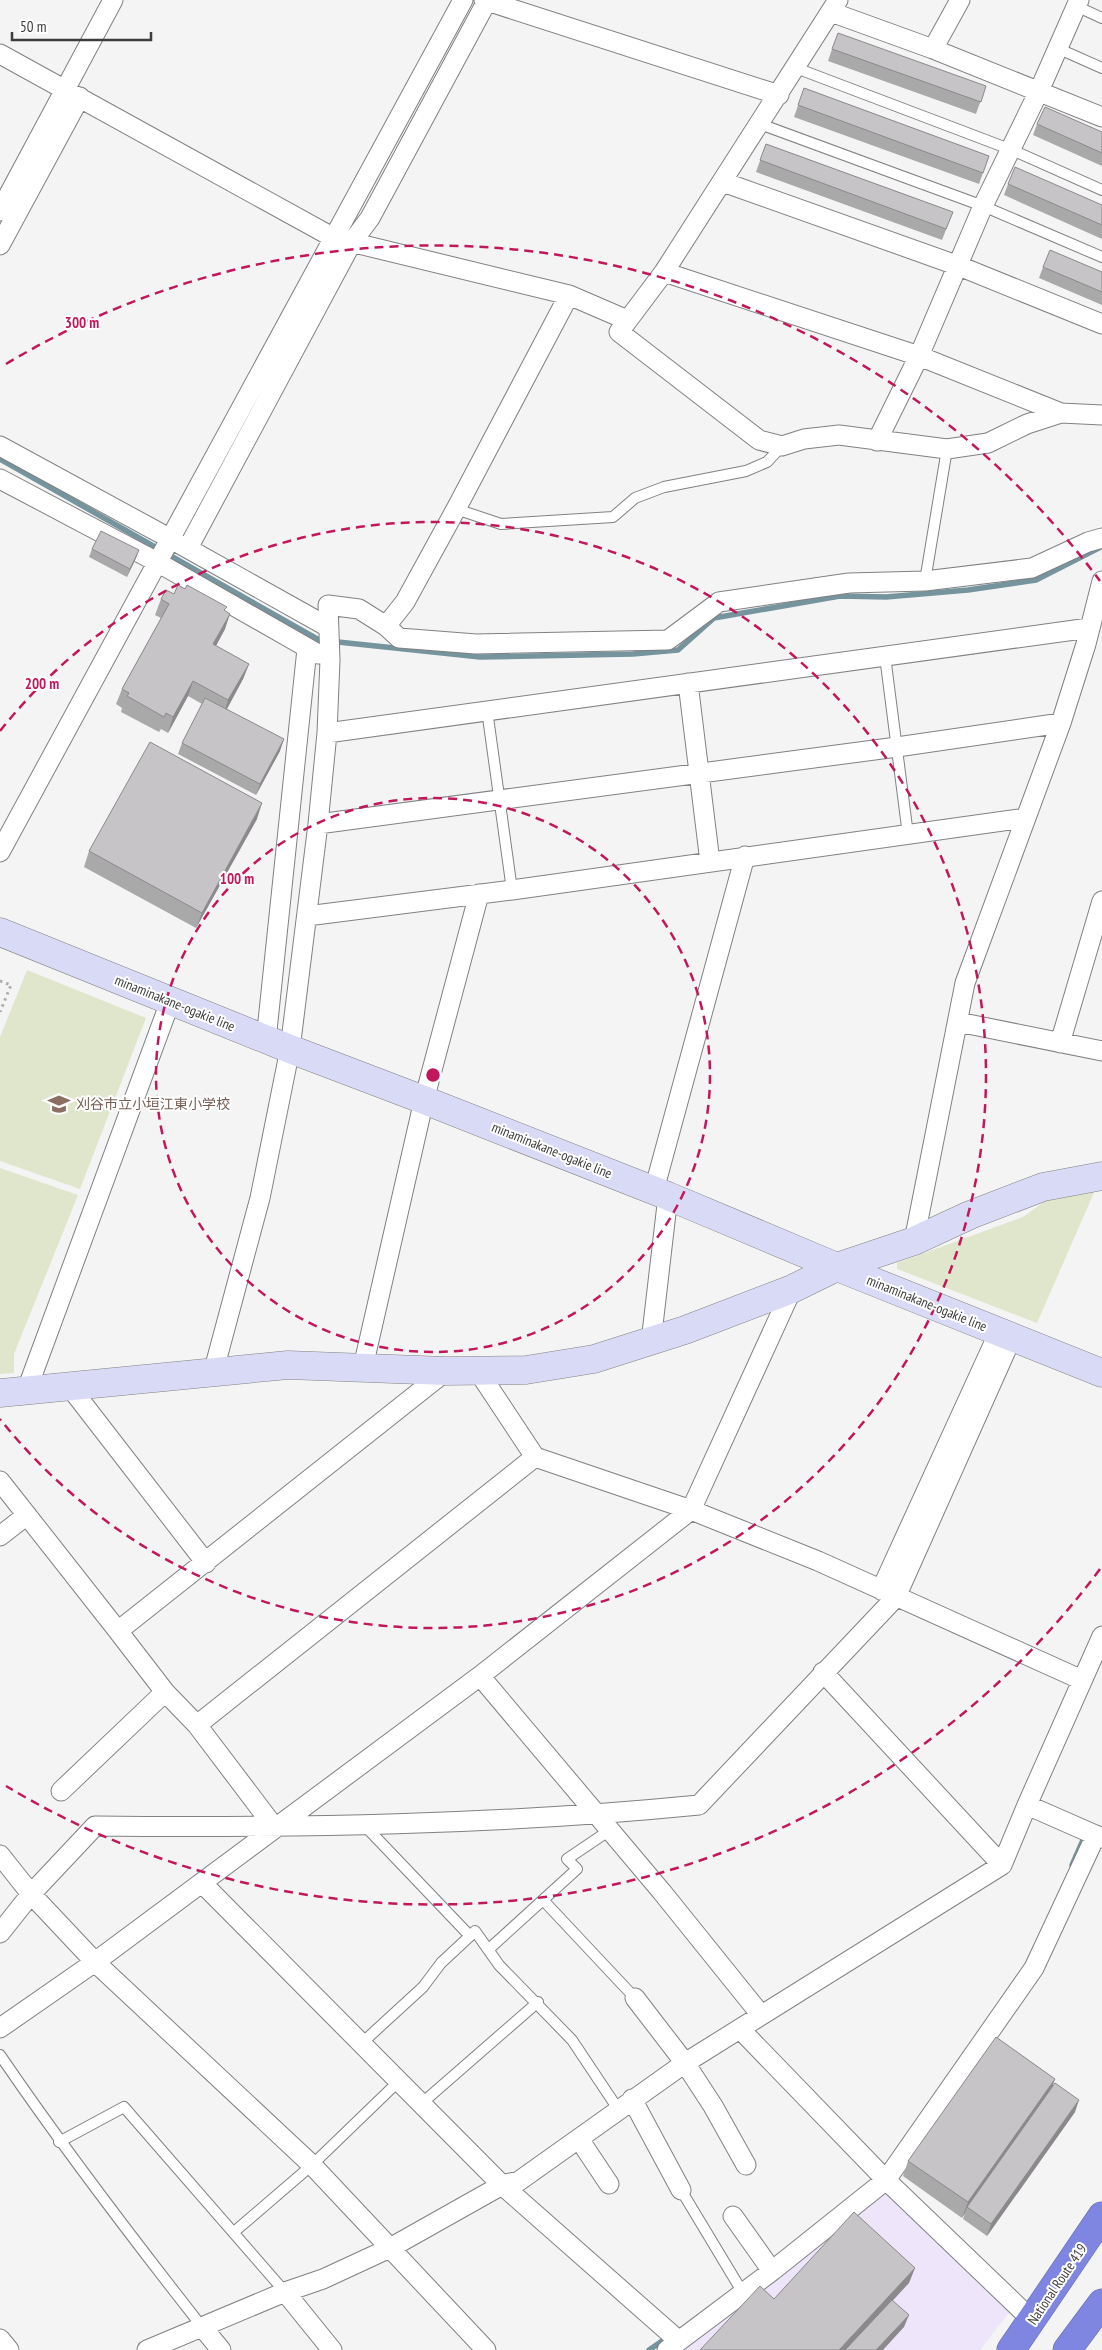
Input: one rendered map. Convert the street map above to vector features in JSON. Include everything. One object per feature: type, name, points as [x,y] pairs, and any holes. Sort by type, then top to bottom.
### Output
[{"type":"highway","name":"National Route 419","points":[[1011,2350],[1033,2321],[1102,2216]]},
{"type":"highway","points":[[1067,2350],[1102,2302]]},
{"type":"main road","name":"minaminakane-ogakie line","points":[[0,932],[278,1045],[661,1193],[837,1267],[1102,1373]]},
{"type":"main road","points":[[13,1393],[288,1365],[446,1370],[526,1370],[594,1359],[651,1342],[792,1289],[837,1267],[914,1241],[970,1215],[1043,1187],[1102,1176]]},
{"type":"street","points":[[0,245],[72,93],[113,0]]},
{"type":"street","points":[[188,548],[463,0]]},
{"type":"street","points":[[0,852],[169,539],[343,240],[370,218],[485,0],[779,95]]},
{"type":"street","points":[[933,49],[960,0]]},
{"type":"street","points":[[877,441],[919,356],[983,206],[1012,150],[1078,3]]},
{"type":"street","points":[[1102,118],[933,49],[834,6],[779,95],[664,272],[619,332],[760,440],[782,446],[804,439],[839,435],[947,449],[988,443],[1027,424],[1061,414],[1102,414]]},
{"type":"street","points":[[0,54],[343,240],[569,295],[627,320]]},
{"type":"street","points":[[0,211],[72,93]]},
{"type":"street","points":[[723,182],[959,266],[1102,324]]},
{"type":"street","points":[[664,272],[919,356],[1061,414]]},
{"type":"street","points":[[386,626],[405,602],[569,295]]},
{"type":"street","points":[[0,446],[188,548],[328,628]]},
{"type":"street","points":[[0,479],[158,562],[307,649],[330,657]]},
{"type":"street","points":[[278,1045],[307,916],[318,824],[327,733],[330,657],[328,605],[359,609],[386,626],[399,638],[476,644],[668,640],[719,602],[849,583],[924,581],[1032,568],[1088,542],[1102,538]]},
{"type":"street","points":[[914,1241],[965,983],[1092,640],[1102,581]]},
{"type":"street","points":[[327,733],[885,656],[1092,640]]},
{"type":"street","points":[[213,1373],[260,1198],[278,1045],[307,649]]},
{"type":"street","points":[[688,683],[710,862]]},
{"type":"street","points":[[318,824],[898,747],[1061,723]]},
{"type":"street","points":[[307,916],[512,890],[1025,818]]},
{"type":"street","points":[[651,1342],[661,1193],[745,856]]},
{"type":"street","points":[[363,1367],[424,1100],[480,894]]},
{"type":"street","points":[[1060,1043],[1102,901]]},
{"type":"street","points":[[13,1393],[170,1002]]},
{"type":"street","points":[[958,1022],[1102,1051]]},
{"type":"street","points":[[0,2028],[95,1962],[480,1676],[691,1510],[792,1289]]},
{"type":"street","points":[[0,1933],[31,1894],[95,1826],[275,1828],[364,1826],[597,1815],[699,1805],[823,1672],[889,1593],[1006,1334]]},
{"type":"street","points":[[118,1631],[206,1563],[446,1370]]},
{"type":"street","points":[[478,1370],[535,1457],[691,1510],[889,1593],[1082,1680]]},
{"type":"street","points":[[70,1387],[206,1563]]},
{"type":"street","points":[[197,1725],[535,1457]]},
{"type":"street","points":[[0,1481],[165,1692],[197,1725],[275,1828]]},
{"type":"street","points":[[0,1536],[27,1515]]},
{"type":"street","points":[[147,2350],[285,2292],[323,2280],[390,2248],[502,2185],[519,2181],[685,2063],[1002,1865],[1102,1636]]},
{"type":"street","points":[[823,1672],[1002,1865]]},
{"type":"street","points":[[480,1676],[610,1830],[761,2014]]},
{"type":"street","points":[[60,1791],[165,1692]]},
{"type":"street","points":[[202,1883],[502,2185],[662,2326],[674,2344],[886,2180],[1034,1968],[1099,1837],[1027,1805]]},
{"type":"street","points":[[0,1855],[31,1894],[95,1962],[312,2165],[486,2350]]},
{"type":"street","points":[[635,1998],[685,2063],[746,2165]]},
{"type":"street","points":[[740,2029],[886,2180],[1033,2321]]},
{"type":"street","points":[[625,2104],[681,2190]]},
{"type":"street","points":[[579,2138],[609,2184]]},
{"type":"street","points":[[734,2216],[772,2270]]},
{"type":"street","points":[[285,2292],[332,2350]]},
{"type":"street","points":[[203,2328],[221,2350]]},
{"type":"street","points":[[0,2339],[9,2350]]},
{"type":"lane","points":[[1078,3],[1102,18]]},
{"type":"lane","points":[[1058,48],[1102,68]]},
{"type":"lane","points":[[796,68],[1012,150],[1102,190]]},
{"type":"lane","points":[[760,124],[983,206],[1102,257]]},
{"type":"lane","points":[[456,509],[501,524],[613,517],[635,498],[664,487],[753,468],[767,462],[782,446]]},
{"type":"lane","points":[[924,581],[947,449]]},
{"type":"lane","points":[[885,656],[908,835]]},
{"type":"lane","points":[[487,710],[512,890]]},
{"type":"lane","points":[[364,1826],[470,1936]]},
{"type":"lane","points":[[489,1949],[577,1869],[567,1859],[610,1830]]},
{"type":"lane","points":[[543,1900],[635,1998]]},
{"type":"lane","points":[[362,2043],[423,1987],[441,1963],[475,1931],[499,1964],[538,2002],[625,2104]]},
{"type":"lane","points":[[421,2104],[538,2002]]},
{"type":"lane","points":[[0,2055],[60,2142],[203,2328]]},
{"type":"lane","points":[[234,2232],[312,2165],[399,2081]]},
{"type":"lane","points":[[60,2142],[124,2107],[285,2292]]},
{"type":"lane","points":[[681,2190],[742,2292]]},
{"type":"path","points":[[0,981],[11,985],[0,1012]]},
{"type":"shaded area","points":[[888,2190],[1012,2309],[980,2350],[682,2350],[744,2306]]},
{"type":"green space","name":"刈谷市立小垣江東小学校","points":[[27,970],[146,1018],[80,1189],[0,1161],[0,1037]]},
{"type":"green space","points":[[0,1168],[78,1195],[14,1354],[14,1373],[0,1374]]},
{"type":"green space","points":[[1096,1188],[1037,1323],[897,1269],[897,1263],[1023,1217],[1045,1201]]},
{"type":"building","points":[[838,33],[986,86],[981,102],[832,49]]},
{"type":"building","points":[[804,88],[989,156],[983,173],[798,105]]},
{"type":"building","points":[[1045,107],[1102,132],[1102,153],[1037,124]]},
{"type":"building","points":[[766,144],[953,212],[946,229],[760,160]]},
{"type":"building","points":[[1015,167],[1102,205],[1102,225],[1008,184]]},
{"type":"building","points":[[1050,250],[1102,272],[1102,292],[1043,267]]},
{"type":"building","points":[[101,531],[139,550],[130,569],[92,549]]},
{"type":"building","points":[[178,585],[185,589],[187,585],[227,607],[224,610],[230,614],[213,644],[249,664],[228,700],[193,681],[173,717],[166,713],[164,717],[127,696],[129,693],[122,689],[169,604],[161,599],[166,590],[174,594]]},
{"type":"building","points":[[205,698],[284,739],[260,784],[182,743]]},
{"type":"building","points":[[150,742],[262,803],[202,913],[89,851]]},
{"type":"building","points":[[996,2037],[1055,2079],[968,2202],[908,2161]]},
{"type":"building","points":[[1055,2083],[1079,2100],[991,2224],[967,2207]]},
{"type":"building","points":[[854,2212],[915,2268],[839,2350],[700,2350],[760,2286],[774,2299]]},
{"type":"building","points":[[892,2300],[909,2315],[876,2350],[845,2350]]},
{"type":"waterway","points":[[0,459],[319,640],[480,657],[633,654],[678,650],[714,618],[840,596],[886,597],[968,590],[1036,580],[1101,547]]},
{"type":"waterway","points":[[1072,1865],[1083,1840]]},
{"type":"waterway","points":[[649,2350],[668,2337]]},
{"type":"place","name":"刈谷市立小垣江東小学校","points":[[59,1104]]}]
